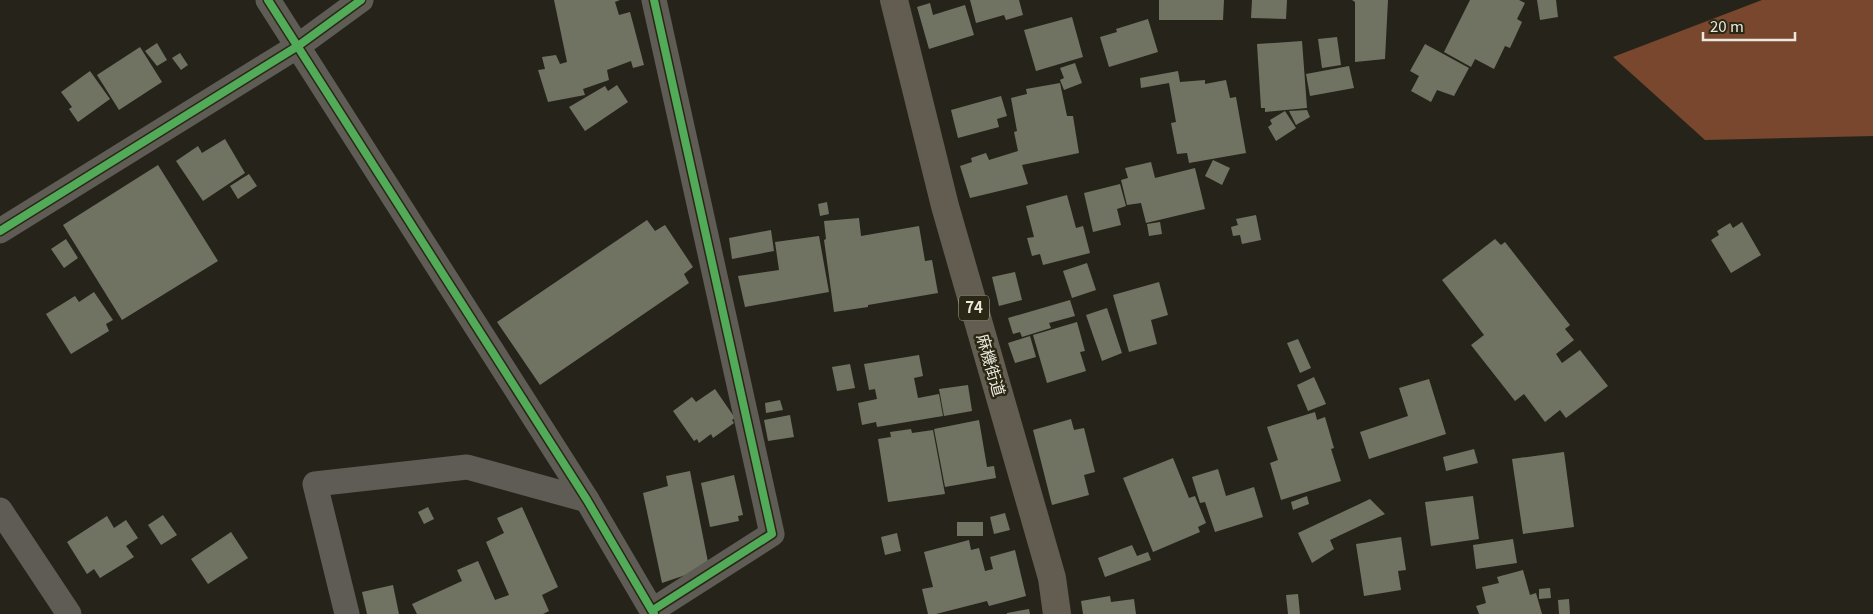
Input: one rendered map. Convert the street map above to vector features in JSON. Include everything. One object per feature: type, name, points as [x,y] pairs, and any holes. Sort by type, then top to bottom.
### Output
[{"type":"main road","name":"麻機街道","points":[[894,0],[945,206],[1052,578],[1057,614]]},
{"type":"street","points":[[268,0],[587,500],[653,612],[772,534],[654,0]]},
{"type":"street","points":[[0,231],[298,46],[361,0]]},
{"type":"street","points":[[347,614],[315,484],[467,467],[587,500]]},
{"type":"street","points":[[0,510],[69,614]]},
{"type":"shaded area","points":[[1762,0],[1873,0],[1873,136],[1705,140],[1613,57]]},
{"type":"building","points":[[554,0],[620,0],[615,2],[619,15],[630,12],[644,65],[633,68],[631,61],[607,70],[609,80],[583,89],[585,95],[548,102],[538,70],[545,69],[542,57],[556,55],[560,64],[567,62]]},
{"type":"building","points":[[970,0],[1019,0],[1023,15],[1006,20],[1004,15],[976,23]]},
{"type":"building","points":[[1159,0],[1224,0],[1223,20],[1159,20]]},
{"type":"building","points":[[1252,0],[1287,0],[1286,19],[1251,18]]},
{"type":"building","points":[[1352,0],[1388,0],[1385,59],[1355,62],[1355,2]]},
{"type":"building","points":[[1470,0],[1519,0],[1525,3],[1517,19],[1522,22],[1510,48],[1505,46],[1494,69],[1475,59],[1471,67],[1444,52]]},
{"type":"building","points":[[1537,0],[1556,0],[1558,17],[1540,20]]},
{"type":"building","points":[[930,3],[933,15],[965,5],[974,35],[929,49],[917,7]]},
{"type":"building","points":[[1072,17],[1083,57],[1036,71],[1024,30]]},
{"type":"building","points":[[1148,19],[1158,52],[1109,67],[1100,37],[1117,32],[1116,29]]},
{"type":"building","points":[[1337,37],[1341,65],[1322,68],[1318,39]]},
{"type":"building","points":[[1302,41],[1307,108],[1265,112],[1265,108],[1261,108],[1257,44]]},
{"type":"building","points":[[157,43],[167,60],[157,66],[145,51]]},
{"type":"building","points":[[1425,44],[1469,68],[1454,96],[1437,90],[1431,102],[1411,91],[1419,76],[1410,71]]},
{"type":"building","points":[[140,47],[162,82],[119,110],[97,75]]},
{"type":"building","points":[[180,53],[188,65],[181,70],[172,58]]},
{"type":"building","points":[[1075,63],[1082,83],[1064,90],[1060,80],[1064,78],[1060,68]]},
{"type":"building","points":[[1349,66],[1354,88],[1310,96],[1306,74]]},
{"type":"building","points":[[90,71],[110,99],[78,122],[69,109],[72,107],[61,92]]},
{"type":"building","points":[[1178,71],[1180,82],[1205,80],[1205,84],[1226,80],[1230,98],[1236,97],[1246,153],[1189,163],[1187,153],[1177,154],[1171,123],[1176,122],[1169,83],[1141,88],[1140,78]]},
{"type":"building","points":[[1060,83],[1067,116],[1073,116],[1079,153],[1022,165],[1028,184],[970,198],[960,166],[972,162],[971,158],[986,153],[989,160],[1018,151],[1014,132],[1017,131],[1011,98],[1027,94],[1026,89]]},
{"type":"building","points":[[617,85],[628,102],[585,131],[569,107],[605,86],[608,91]]},
{"type":"building","points":[[1001,96],[1007,116],[997,119],[999,127],[958,138],[951,110]]},
{"type":"building","points":[[1307,110],[1310,117],[1296,125],[1289,111]]},
{"type":"building","points":[[1285,111],[1296,128],[1276,141],[1268,127],[1272,124],[1270,120]]},
{"type":"building","points":[[225,139],[245,173],[203,201],[176,161],[198,146],[202,153]]},
{"type":"building","points":[[1213,160],[1230,168],[1222,185],[1205,176]]},
{"type":"building","points":[[1151,162],[1155,178],[1195,168],[1205,209],[1146,223],[1141,203],[1127,205],[1121,180],[1128,178],[1125,168]]},
{"type":"building","points":[[158,165],[218,261],[122,320],[63,225]]},
{"type":"building","points":[[249,174],[257,186],[238,199],[230,186]]},
{"type":"building","points":[[1120,184],[1126,206],[1117,209],[1121,225],[1093,232],[1084,193]]},
{"type":"building","points":[[1067,195],[1076,228],[1083,226],[1090,253],[1043,265],[1040,254],[1032,256],[1027,238],[1034,237],[1026,206]]},
{"type":"building","points":[[827,202],[829,214],[820,216],[818,204]]},
{"type":"building","points":[[1256,215],[1261,240],[1242,244],[1240,235],[1233,236],[1231,227],[1238,225],[1236,219]]},
{"type":"building","points":[[859,218],[861,236],[919,226],[925,261],[932,260],[938,293],[834,312],[824,240],[826,239],[824,221]]},
{"type":"building","points":[[647,220],[655,231],[665,225],[693,267],[684,274],[689,283],[540,385],[497,322]]},
{"type":"building","points":[[1160,222],[1162,234],[1149,236],[1147,224]]},
{"type":"building","points":[[1742,222],[1761,255],[1731,273],[1711,240],[1719,235],[1717,231],[1730,223],[1733,228]]},
{"type":"building","points":[[771,230],[774,251],[732,259],[729,238]]},
{"type":"building","points":[[819,236],[829,292],[745,307],[738,276],[779,270],[775,242]]},
{"type":"building","points":[[66,239],[78,258],[64,268],[51,249]]},
{"type":"building","points":[[1495,239],[1501,245],[1505,242],[1570,325],[1565,329],[1574,340],[1556,354],[1562,363],[1580,350],[1608,386],[1566,418],[1560,410],[1545,422],[1524,394],[1515,401],[1471,345],[1484,335],[1442,280]]},
{"type":"building","points":[[1087,263],[1096,290],[1072,298],[1063,271]]},
{"type":"building","points":[[1015,272],[1022,300],[999,306],[992,277]]},
{"type":"building","points":[[1159,282],[1168,315],[1151,320],[1157,344],[1129,352],[1113,295]]},
{"type":"building","points":[[94,292],[113,320],[106,324],[109,331],[71,354],[46,314],[75,296],[79,302]]},
{"type":"building","points":[[1070,300],[1075,316],[1049,323],[1051,328],[1022,337],[1020,332],[1013,334],[1008,318]]},
{"type":"building","points":[[1107,308],[1122,353],[1102,361],[1086,315]]},
{"type":"building","points":[[1077,322],[1085,351],[1080,352],[1086,371],[1047,383],[1033,335]]},
{"type":"building","points":[[1030,336],[1036,357],[1015,363],[1008,343]]},
{"type":"building","points":[[1298,339],[1311,368],[1300,373],[1287,343]]},
{"type":"building","points":[[919,355],[923,376],[914,378],[918,398],[939,394],[943,416],[877,427],[876,422],[862,425],[858,403],[877,399],[875,389],[869,390],[864,364]]},
{"type":"building","points":[[850,364],[855,388],[837,391],[832,367]]},
{"type":"building","points":[[1314,377],[1326,404],[1308,411],[1297,385]]},
{"type":"building","points":[[1429,379],[1446,434],[1369,459],[1360,432],[1408,416],[1399,388]]},
{"type":"building","points":[[968,385],[972,411],[944,416],[939,389]]},
{"type":"building","points":[[715,389],[735,418],[732,420],[734,423],[713,438],[711,434],[699,443],[697,439],[694,441],[673,411],[692,397],[696,402]]},
{"type":"building","points":[[780,400],[783,410],[766,413],[765,403]]},
{"type":"building","points":[[1315,412],[1317,420],[1325,417],[1334,448],[1331,449],[1341,481],[1281,500],[1270,463],[1278,460],[1267,427]]},
{"type":"building","points":[[790,415],[794,437],[768,441],[764,420]]},
{"type":"building","points":[[1071,419],[1074,430],[1084,428],[1095,472],[1084,475],[1089,495],[1052,505],[1033,430]]},
{"type":"building","points":[[979,420],[987,467],[994,466],[996,478],[945,487],[934,429]]},
{"type":"building","points":[[911,429],[912,433],[933,430],[945,494],[888,502],[878,439],[891,437],[890,432]]},
{"type":"building","points":[[1474,449],[1478,463],[1446,471],[1443,457]]},
{"type":"building","points":[[1564,452],[1574,527],[1523,534],[1512,459]]},
{"type":"building","points":[[1173,458],[1189,498],[1195,496],[1206,523],[1198,527],[1200,532],[1153,552],[1123,478]]},
{"type":"building","points":[[1218,469],[1226,496],[1254,487],[1263,517],[1215,532],[1205,502],[1200,503],[1192,477]]},
{"type":"building","points":[[690,471],[709,567],[662,583],[643,493],[668,486],[666,476]]},
{"type":"building","points":[[734,475],[743,515],[738,516],[739,521],[710,527],[701,483]]},
{"type":"building","points":[[1307,496],[1309,504],[1293,510],[1291,502]]},
{"type":"building","points":[[1473,496],[1479,539],[1431,546],[1425,502]]},
{"type":"building","points":[[1370,499],[1385,514],[1330,540],[1334,549],[1312,563],[1298,533]]},
{"type":"building","points":[[428,507],[434,519],[424,524],[418,512]]},
{"type":"building","points":[[522,507],[558,587],[542,595],[549,611],[543,614],[417,614],[412,604],[462,581],[457,570],[478,561],[495,600],[509,595],[486,542],[504,533],[497,518]]},
{"type":"building","points":[[1005,513],[1010,530],[994,534],[990,517]]},
{"type":"building","points":[[163,515],[177,535],[161,545],[148,525]]},
{"type":"building","points":[[107,516],[114,528],[126,520],[138,538],[126,546],[134,557],[100,578],[94,569],[87,574],[67,542]]},
{"type":"building","points":[[957,522],[983,522],[983,536],[957,536]]},
{"type":"building","points":[[231,532],[248,558],[208,584],[191,559]]},
{"type":"building","points":[[897,533],[901,551],[885,555],[881,537]]},
{"type":"building","points":[[1401,537],[1406,570],[1398,571],[1401,590],[1364,596],[1356,544]]},
{"type":"building","points":[[1513,539],[1517,563],[1476,569],[1473,545]]},
{"type":"building","points":[[969,540],[971,550],[979,548],[985,571],[993,569],[990,557],[1015,550],[1026,596],[989,606],[987,601],[936,614],[928,614],[922,589],[933,587],[924,552]]},
{"type":"building","points":[[1132,545],[1137,556],[1148,552],[1151,560],[1105,577],[1098,558]]},
{"type":"building","points":[[1523,570],[1530,595],[1536,593],[1542,614],[1479,614],[1476,606],[1486,603],[1482,587],[1499,583],[1497,577]]},
{"type":"building","points":[[393,585],[399,614],[367,614],[362,592]]},
{"type":"building","points":[[1550,588],[1551,598],[1539,599],[1539,589]]},
{"type":"building","points":[[1298,594],[1300,614],[1288,614],[1286,595]]},
{"type":"building","points":[[1110,596],[1111,602],[1134,599],[1136,614],[1083,614],[1081,601]]},
{"type":"building","points":[[1569,599],[1570,614],[1559,614],[1558,600]]},
{"type":"building","points":[[1029,609],[1030,614],[1007,614],[1007,613]]},
{"type":"cycle path","points":[[268,0],[587,500],[654,614]]},
{"type":"cycle path","points":[[0,231],[298,46],[361,0]]},
{"type":"cycle path","points":[[653,610],[772,534],[654,0]]}]
